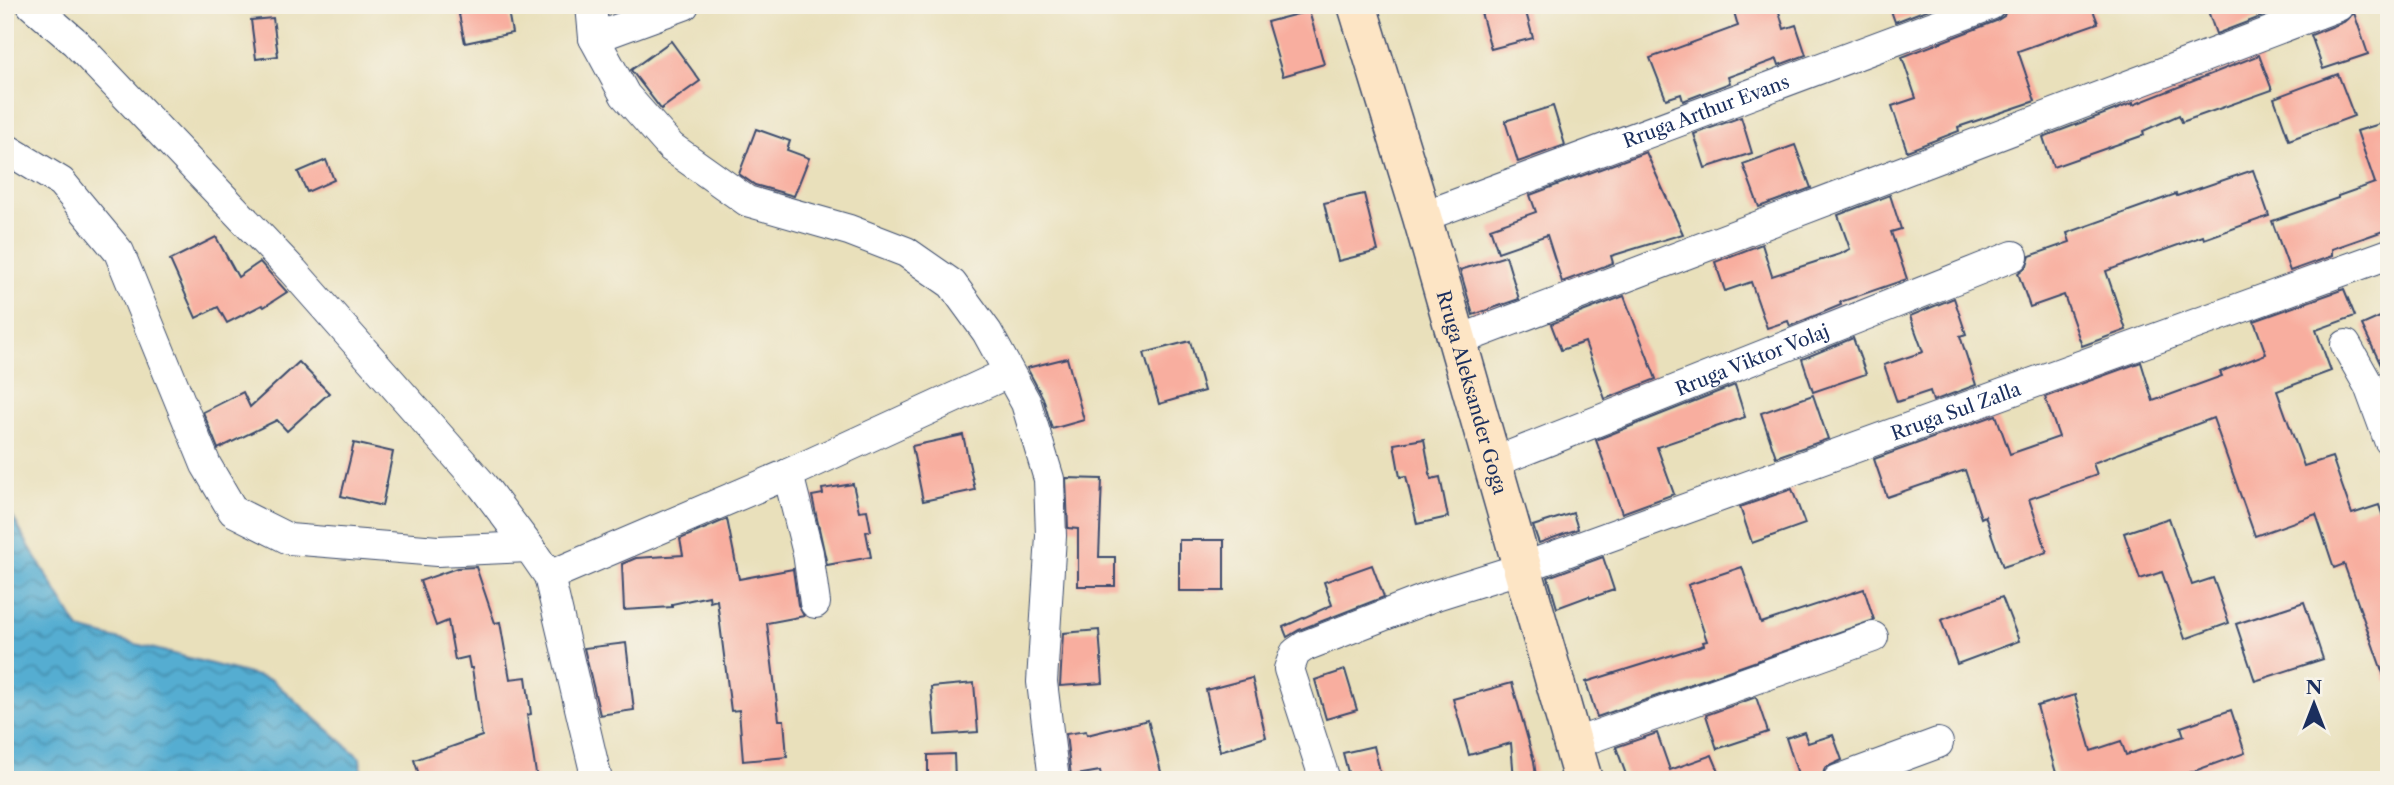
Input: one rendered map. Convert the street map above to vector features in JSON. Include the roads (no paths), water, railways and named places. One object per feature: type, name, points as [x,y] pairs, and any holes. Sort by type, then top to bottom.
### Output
[{"type":"main road","name":"Rruga Aleksander Goga","points":[[1357,5],[1422,217],[1578,762]]},
{"type":"street","points":[[32,5],[75,42],[293,271],[483,486],[529,547],[550,576],[597,780]]},
{"type":"street","points":[[591,5],[594,38],[625,95],[671,147],[747,201],[849,230],[906,252],[951,284],[987,332],[1026,403],[1049,479],[1051,536],[1042,682],[1054,780]]},
{"type":"street","points":[[594,38],[684,5]]},
{"type":"street","name":"Rruga Arthur Evans","points":[[1422,217],[1990,5]]},
{"type":"street","points":[[1457,341],[2337,6]]},
{"type":"street","points":[[5,148],[61,182],[119,252],[206,465],[233,511],[289,540],[437,551],[529,547]]},
{"type":"street","name":"Rruga Sul Zalla","points":[[1325,780],[1289,669],[1295,653],[1305,646],[1436,595],[1522,568],[2389,254]]},
{"type":"street","name":"Rruga Viktor Volaj","points":[[1492,463],[2013,256]]},
{"type":"street","points":[[2346,345],[2369,386],[2389,440]]},
{"type":"street","points":[[550,576],[788,474],[1008,373]]},
{"type":"street","points":[[788,474],[808,553],[815,603]]},
{"type":"street","points":[[1578,762],[1873,637]]},
{"type":"street","points":[[1838,780],[1938,743]]},
{"type":"water","points":[[5,502],[79,629],[272,680],[360,758],[362,780],[5,780]]}]
